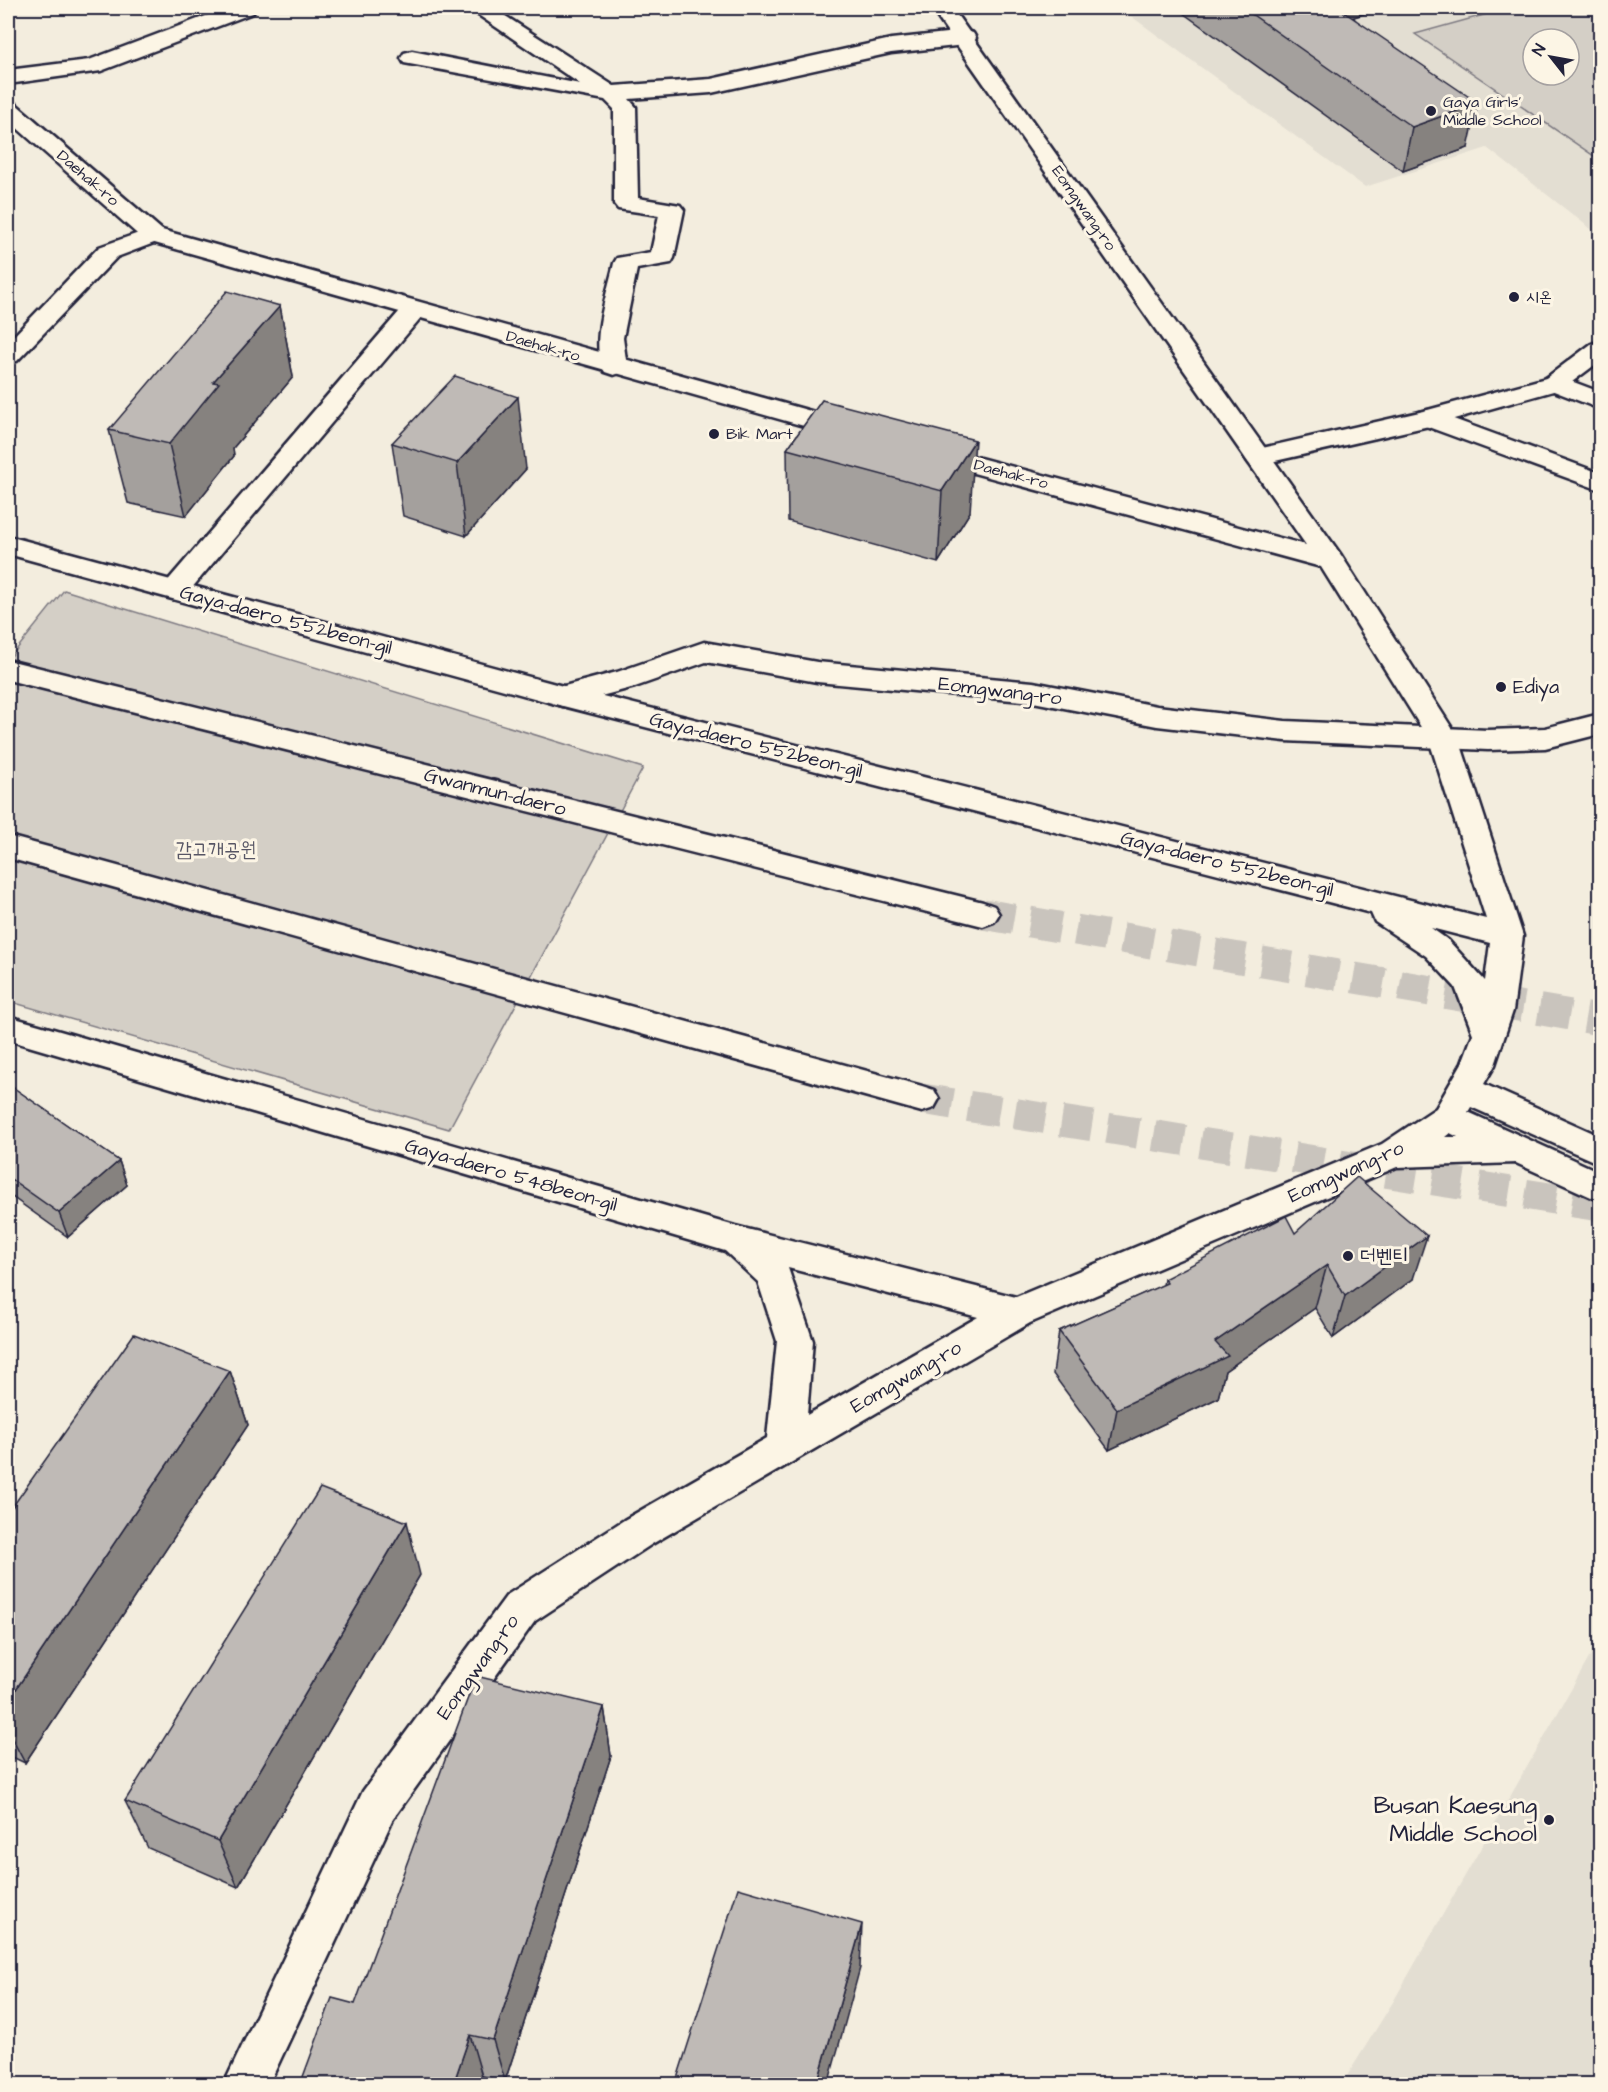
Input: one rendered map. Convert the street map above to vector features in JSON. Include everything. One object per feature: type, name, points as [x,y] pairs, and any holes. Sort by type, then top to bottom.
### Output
[{"type":"main road","points":[[8,77],[93,66],[245,8]]},
{"type":"main road","points":[[479,8],[611,93],[625,106],[626,204],[672,210],[662,258],[626,263],[610,338],[614,366]]},
{"type":"main road","name":"Eomgwang-ro","points":[[246,2085],[378,1805],[522,1608],[639,1532],[1017,1312],[1394,1154],[1456,1103],[1478,1065],[1497,1011],[1507,936],[1444,739],[1331,561],[965,38],[941,8]]},
{"type":"main road","points":[[412,58],[599,94],[711,86],[891,46],[965,38]]},
{"type":"main road","name":"Daehak-ro","points":[[8,108],[153,235],[614,366],[1331,561]]},
{"type":"main road","points":[[8,356],[108,252],[153,235]]},
{"type":"main road","points":[[175,590],[414,310]]},
{"type":"main road","points":[[1258,457],[1429,418],[1555,382],[1600,349]]},
{"type":"main road","points":[[1555,382],[1600,401]]},
{"type":"main road","points":[[1429,418],[1600,482]]},
{"type":"main road","name":"Gaya-daero 552beon-gil","points":[[8,545],[564,696],[1507,936]]},
{"type":"main road","name":"Eomgwang-ro","points":[[564,696],[625,680],[704,652],[817,672],[1033,692],[1157,716],[1285,731],[1444,739]]},
{"type":"main road","name":"Gwanmun-daero","points":[[8,670],[982,915]]},
{"type":"main road","points":[[1444,739],[1545,738],[1600,724]]},
{"type":"main road","points":[[8,847],[922,1099]]},
{"type":"main road","points":[[1354,896],[1437,948],[1469,981],[1489,1034]]},
{"type":"main road","name":"Gaya-daero 548beon-gil","points":[[8,1028],[735,1240],[1017,1312]]},
{"type":"main road","points":[[1456,1103],[1600,1151]]},
{"type":"main road","points":[[1456,1103],[1524,1152],[1600,1187]]},
{"type":"main road","points":[[1394,1154],[1452,1150],[1524,1152]]},
{"type":"main road","points":[[735,1240],[773,1274],[795,1341],[785,1447]]},
{"type":"shaded area","name":"Gaya Girls' Middle School","points":[[1120,8],[1600,8],[1600,236],[1487,148],[1365,187]]},
{"type":"shaded area","name":"Busan Kaesung Middle School","points":[[1600,1639],[1600,2084],[1342,2084],[1393,2002]]},
{"type":"green space","points":[[1509,8],[1600,8],[1600,160],[1415,34]]},
{"type":"green space","name":"감고개공원","points":[[64,590],[643,768],[449,1129],[8,1001],[8,660]]},
{"type":"building","points":[[1243,8],[1338,8],[1478,103],[1412,127]]},
{"type":"building","points":[[227,291],[280,306],[213,382],[219,383],[169,444],[109,430]]},
{"type":"building","points":[[455,376],[518,397],[457,463],[392,443]]},
{"type":"building","points":[[822,400],[975,440],[942,491],[787,449]]},
{"type":"building","points":[[8,1084],[119,1161],[59,1213],[8,1177]]},
{"type":"building","points":[[1357,1177],[1427,1236],[1345,1296],[1327,1265],[1215,1342],[1228,1356],[1117,1409],[1059,1331],[1167,1283],[1164,1279],[1286,1216],[1295,1233]]},
{"type":"building","points":[[134,1334],[230,1371],[8,1701],[8,1513]]},
{"type":"building","points":[[320,1488],[407,1522],[218,1841],[125,1801]]},
{"type":"building","points":[[476,1676],[604,1707],[493,2040],[470,2035],[453,2085],[300,2085],[332,1998],[355,2004]]},
{"type":"building","points":[[738,1888],[862,1924],[817,2085],[675,2085]]},
{"type":"tunnel","points":[[983,914],[1600,1020]]},
{"type":"tunnel","points":[[922,1099],[1600,1206]]},
{"type":"place","name":"Gaya Girls' Middle School","points":[[1431,111]]},
{"type":"place","name":"시온","points":[[1514,297]]},
{"type":"place","name":"Bik Mart","points":[[714,434]]},
{"type":"place","name":"Ediya","points":[[1501,687]]},
{"type":"place","name":"더벤티","points":[[1348,1256]]},
{"type":"place","name":"Busan Kaesung Middle School","points":[[1549,1820]]}]
